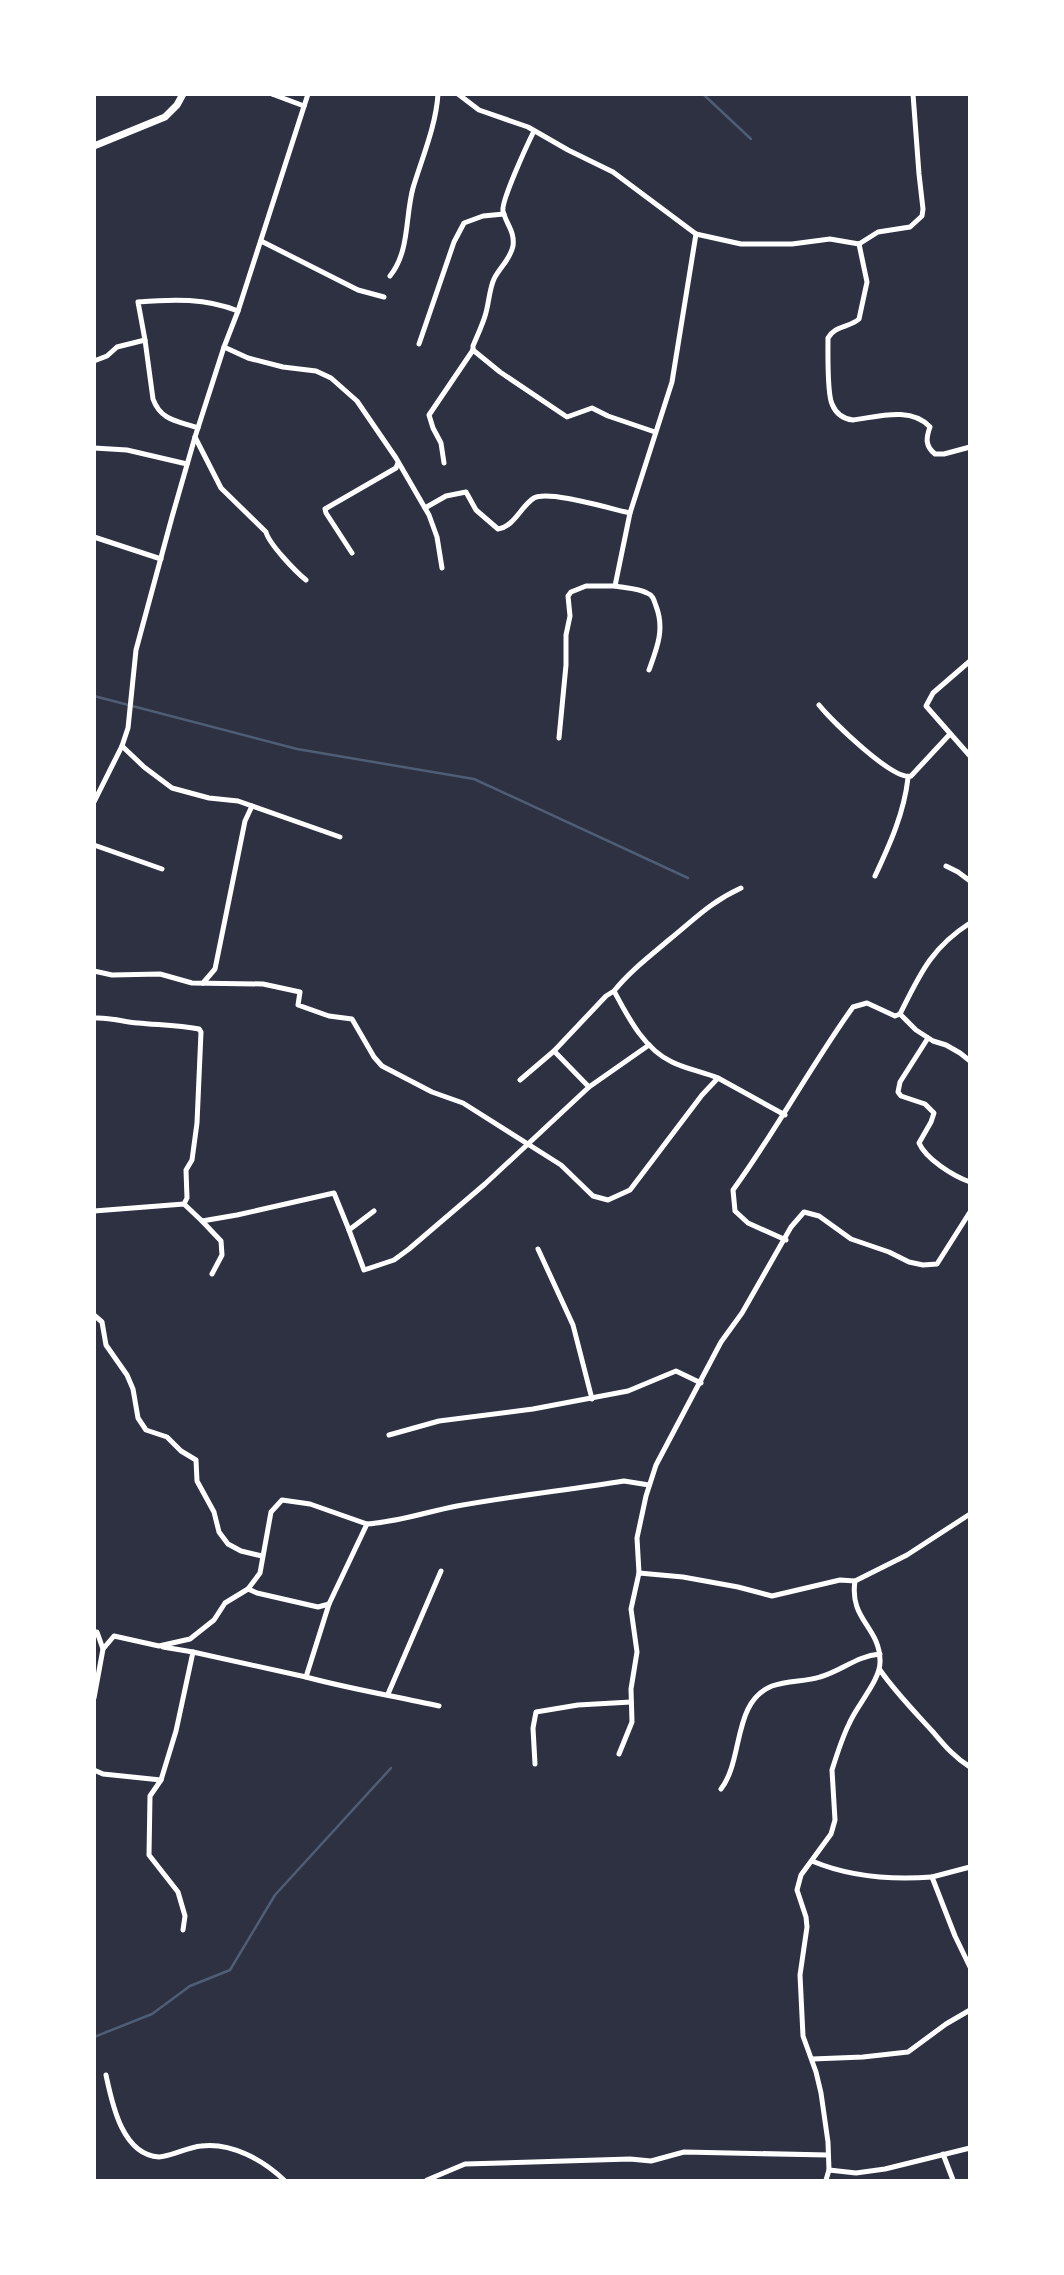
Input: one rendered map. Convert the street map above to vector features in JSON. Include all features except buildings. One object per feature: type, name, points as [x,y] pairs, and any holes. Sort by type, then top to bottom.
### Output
[{"type":"street","points":[[94,146],[165,117],[183,94]]},
{"type":"street","points":[[272,94],[304,106]]},
{"type":"street","points":[[94,802],[122,746],[131,705],[136,650],[187,464],[308,94]]},
{"type":"street","points":[[390,276],[397,267],[404,247],[412,190],[422,162],[438,94]]},
{"type":"street","points":[[458,94],[479,110],[534,131],[613,172],[696,234],[741,244],[792,244],[830,239],[859,244],[878,232],[911,227],[922,216],[923,209],[913,94]]},
{"type":"street","points":[[444,463],[441,443],[429,415],[473,350],[486,316],[494,279],[512,250],[513,233],[502,204],[520,156],[534,131]]},
{"type":"street","points":[[419,344],[454,242],[464,223],[482,216],[504,214]]},
{"type":"street","points":[[615,586],[630,513],[672,382],[696,234]]},
{"type":"street","points":[[261,241],[358,290],[384,298]]},
{"type":"street","points":[[859,244],[866,288],[859,319],[835,329],[828,338],[831,404],[838,414],[846,419],[903,414],[921,420],[930,427],[926,438],[935,454],[970,447]]},
{"type":"street","points":[[198,428],[162,415],[156,407],[138,302],[207,301],[239,311]]},
{"type":"street","points":[[94,361],[107,356],[117,347],[145,340]]},
{"type":"street","points":[[224,347],[248,358],[283,367],[316,371],[331,378],[357,401],[425,508],[437,537],[442,568]]},
{"type":"street","points":[[473,350],[500,372],[567,417],[592,408],[654,432]]},
{"type":"street","points":[[195,437],[222,488],[266,532],[267,538],[291,567],[306,580]]},
{"type":"street","points":[[94,448],[127,450],[187,464]]},
{"type":"street","points":[[352,553],[325,509],[396,468],[398,463]]},
{"type":"street","points":[[425,508],[446,496],[466,492],[482,516],[495,528],[500,529],[510,523],[536,497],[549,495],[630,513]]},
{"type":"street","points":[[94,537],[161,559]]},
{"type":"street","points":[[559,738],[566,635],[570,616],[568,596],[571,592],[586,586],[615,586],[645,592],[653,597],[660,614],[661,627],[660,639],[649,670]]},
{"type":"street","points":[[970,661],[933,693],[927,703],[929,711],[970,756]]},
{"type":"street","points":[[819,705],[846,735],[892,772],[908,778]]},
{"type":"street","points":[[875,876],[893,838],[905,799],[908,778],[950,734]]},
{"type":"street","points":[[122,746],[172,788],[209,798],[238,801],[340,837]]},
{"type":"street","points":[[203,983],[215,969],[245,821],[252,806]]},
{"type":"street","points":[[94,845],[162,869]]},
{"type":"street","points":[[946,866],[970,881]]},
{"type":"street","points":[[520,1080],[554,1051],[606,996],[614,991],[627,974],[698,914],[741,888]]},
{"type":"street","points":[[786,1240],[748,1223],[735,1211],[733,1190],[785,1115],[853,1007],[867,1003],[895,1016],[900,1014],[936,949],[970,923]]},
{"type":"street","points":[[94,971],[113,975],[160,974],[192,984],[263,984],[300,992],[298,1005],[329,1016],[352,1019],[382,1066],[432,1092],[463,1103],[561,1165],[593,1196],[608,1200],[630,1191],[702,1095],[718,1078]]},
{"type":"street","points":[[614,991],[627,1015],[649,1045],[669,1061],[718,1078],[785,1115]]},
{"type":"street","points":[[900,1014],[916,1030],[970,1061]]},
{"type":"street","points":[[94,1018],[113,1017],[138,1023],[167,1024],[198,1029],[201,1032],[197,1123],[192,1160],[186,1170],[187,1198],[184,1204]]},
{"type":"street","points":[[928,1038],[900,1082],[898,1092],[901,1096],[925,1104],[934,1113],[919,1143],[923,1151],[947,1171],[970,1182]]},
{"type":"street","points":[[202,1221],[334,1192],[364,1270],[394,1260],[529,1144],[589,1087],[649,1045]]},
{"type":"street","points":[[554,1051],[589,1087]]},
{"type":"street","points":[[94,1211],[184,1204],[221,1241],[222,1255],[212,1274]]},
{"type":"street","points":[[349,1230],[374,1211]]},
{"type":"street","points":[[619,1754],[631,1728],[631,1689],[637,1652],[631,1609],[639,1573],[637,1538],[649,1485],[672,1431],[701,1383],[721,1342],[742,1313],[791,1227],[804,1212],[819,1216],[851,1239],[880,1248],[909,1262],[937,1264],[970,1212]]},
{"type":"street","points":[[538,1249],[573,1325],[592,1399]]},
{"type":"street","points":[[94,1315],[102,1322],[106,1346],[127,1375],[133,1389],[138,1418],[146,1430],[167,1437],[181,1451],[196,1460],[197,1481],[214,1512],[219,1532],[228,1544],[262,1556]]},
{"type":"street","points":[[388,1434],[439,1421],[592,1399],[628,1391],[676,1371],[701,1383]]},
{"type":"street","points":[[159,1646],[190,1639],[214,1620],[225,1603],[248,1589],[260,1573],[271,1511],[282,1500],[310,1504],[367,1524],[392,1522],[458,1506],[624,1481],[649,1485]]},
{"type":"street","points":[[639,1573],[683,1577],[772,1596],[840,1580],[855,1581],[923,1545],[970,1514]]},
{"type":"street","points":[[306,1678],[329,1604],[367,1524]]},
{"type":"street","points":[[388,1694],[441,1571]]},
{"type":"street","points":[[826,2180],[829,2170],[821,2092],[803,2036],[800,1975],[807,1927],[797,1890],[801,1875],[831,1834],[835,1820],[832,1770],[849,1723],[880,1670],[880,1654],[876,1640],[856,1608],[853,1595],[855,1581]]},
{"type":"street","points":[[248,1589],[318,1607],[329,1604]]},
{"type":"street","points":[[94,1632],[97,1632],[103,1649]]},
{"type":"street","points":[[94,1698],[103,1649],[114,1636],[358,1691],[388,1694],[439,1706]]},
{"type":"street","points":[[183,1930],[186,1916],[178,1892],[149,1855],[150,1796],[161,1780],[176,1731],[193,1652]]},
{"type":"street","points":[[722,1789],[733,1766],[736,1745],[746,1716],[758,1694],[773,1686],[818,1678],[866,1655],[880,1654]]},
{"type":"street","points":[[880,1670],[895,1692],[957,1759],[970,1767]]},
{"type":"street","points":[[535,1764],[533,1728],[536,1713],[578,1706],[631,1702]]},
{"type":"street","points":[[94,1770],[103,1774],[161,1780]]},
{"type":"street","points":[[812,1861],[830,1868],[908,1879],[932,1877],[970,1867]]},
{"type":"street","points":[[932,1877],[955,1937],[970,1967]]},
{"type":"street","points":[[812,2059],[908,2052],[970,2010]]},
{"type":"street","points":[[106,2075],[112,2105],[137,2149],[160,2157],[200,2146],[217,2145],[244,2152],[284,2180]]},
{"type":"street","points":[[829,2170],[856,2173],[970,2148]]},
{"type":"street","points":[[427,2180],[465,2164],[630,2159],[650,2161],[684,2152],[828,2155]]},
{"type":"street","points":[[943,2154],[953,2180]]},
{"type":"waterway","points":[[703,94],[751,139]]},
{"type":"waterway","points":[[94,696],[297,749],[474,779],[688,878]]},
{"type":"waterway","points":[[94,2037],[152,2014],[190,1986],[230,1970],[275,1895],[391,1768]]}]
